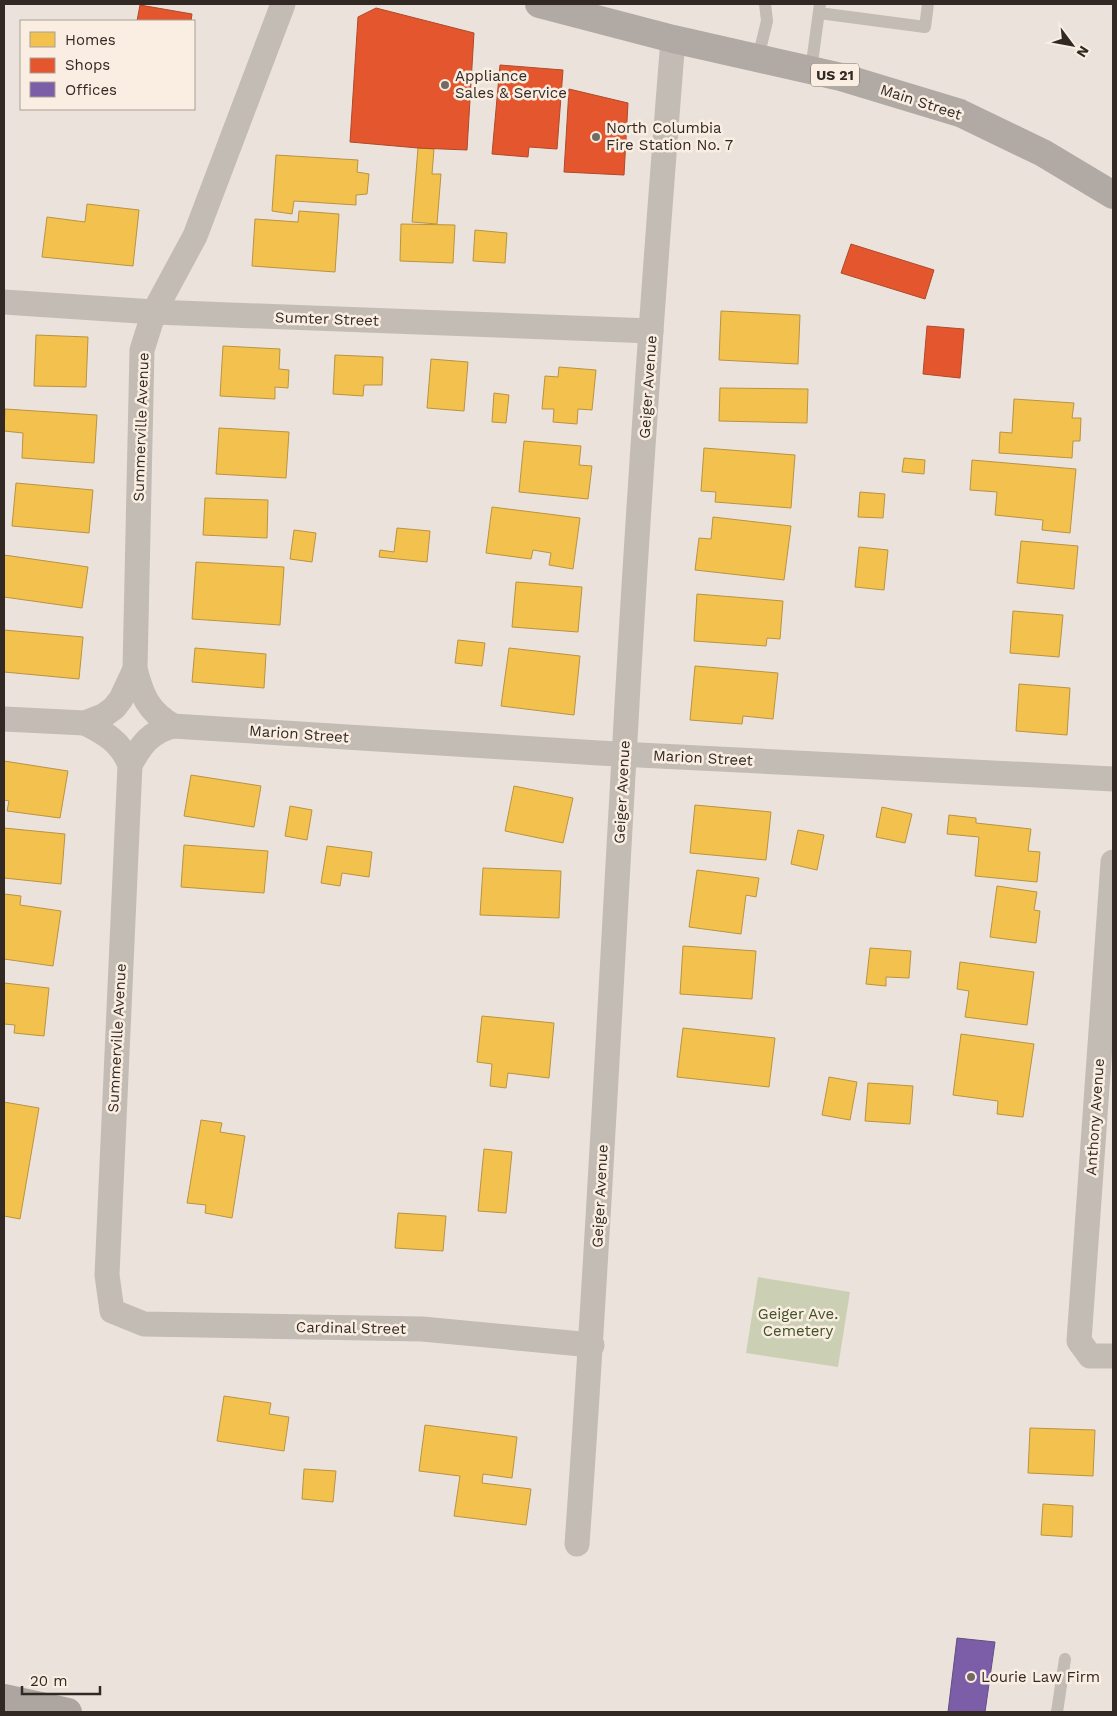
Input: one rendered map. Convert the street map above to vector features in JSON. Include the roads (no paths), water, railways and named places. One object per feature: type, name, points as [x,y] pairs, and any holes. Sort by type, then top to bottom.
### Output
[{"type":"highway","points":[[4,1698],[68,1712]]},
{"type":"main road","name":"Main Street","points":[[539,4],[673,39],[841,77],[960,113],[1043,153],[1113,195]]},
{"type":"street","name":"Summerville Avenue","points":[[135,669],[142,350],[154,312],[195,236],[283,4]]},
{"type":"street","name":"Geiger Avenue","points":[[578,1544],[592,1345],[624,754],[673,39]]},
{"type":"street","name":"Sumter Street","points":[[4,302],[154,312],[652,331]]},
{"type":"street","points":[[4,719],[85,723],[103,716],[114,708],[121,699],[135,669]]},
{"type":"street","points":[[135,669],[146,701],[162,720],[173,726]]},
{"type":"street","points":[[85,723],[112,738],[120,746],[130,765]]},
{"type":"street","points":[[130,765],[141,747],[152,735],[162,729],[173,726]]},
{"type":"street","name":"Marion Street","points":[[173,726],[624,754],[1113,779]]},
{"type":"street","name":"Summerville Avenue","points":[[112,1311],[107,1275],[130,765]]},
{"type":"street","name":"Anthony Avenue","points":[[1113,862],[1079,1341],[1090,1356],[1113,1356]]},
{"type":"street","name":"Cardinal Street","points":[[112,1311],[144,1324],[422,1329],[592,1345]]},
{"type":"lane","points":[[758,58],[767,22],[765,4]]},
{"type":"lane","points":[[812,70],[820,9],[904,20],[925,26],[928,4]]},
{"type":"lane","points":[[1057,1712],[1064,1659]]},
{"type":"place","name":"Appliance Sales & Service","points":[[445,85]]},
{"type":"place","name":"North Columbia Fire Station No. 7","points":[[596,137]]},
{"type":"place","name":"Lourie Law Firm","points":[[971,1677]]},
{"type":"park label","name":"Geiger Ave. Cemetery","points":[[798,1322]]}]
